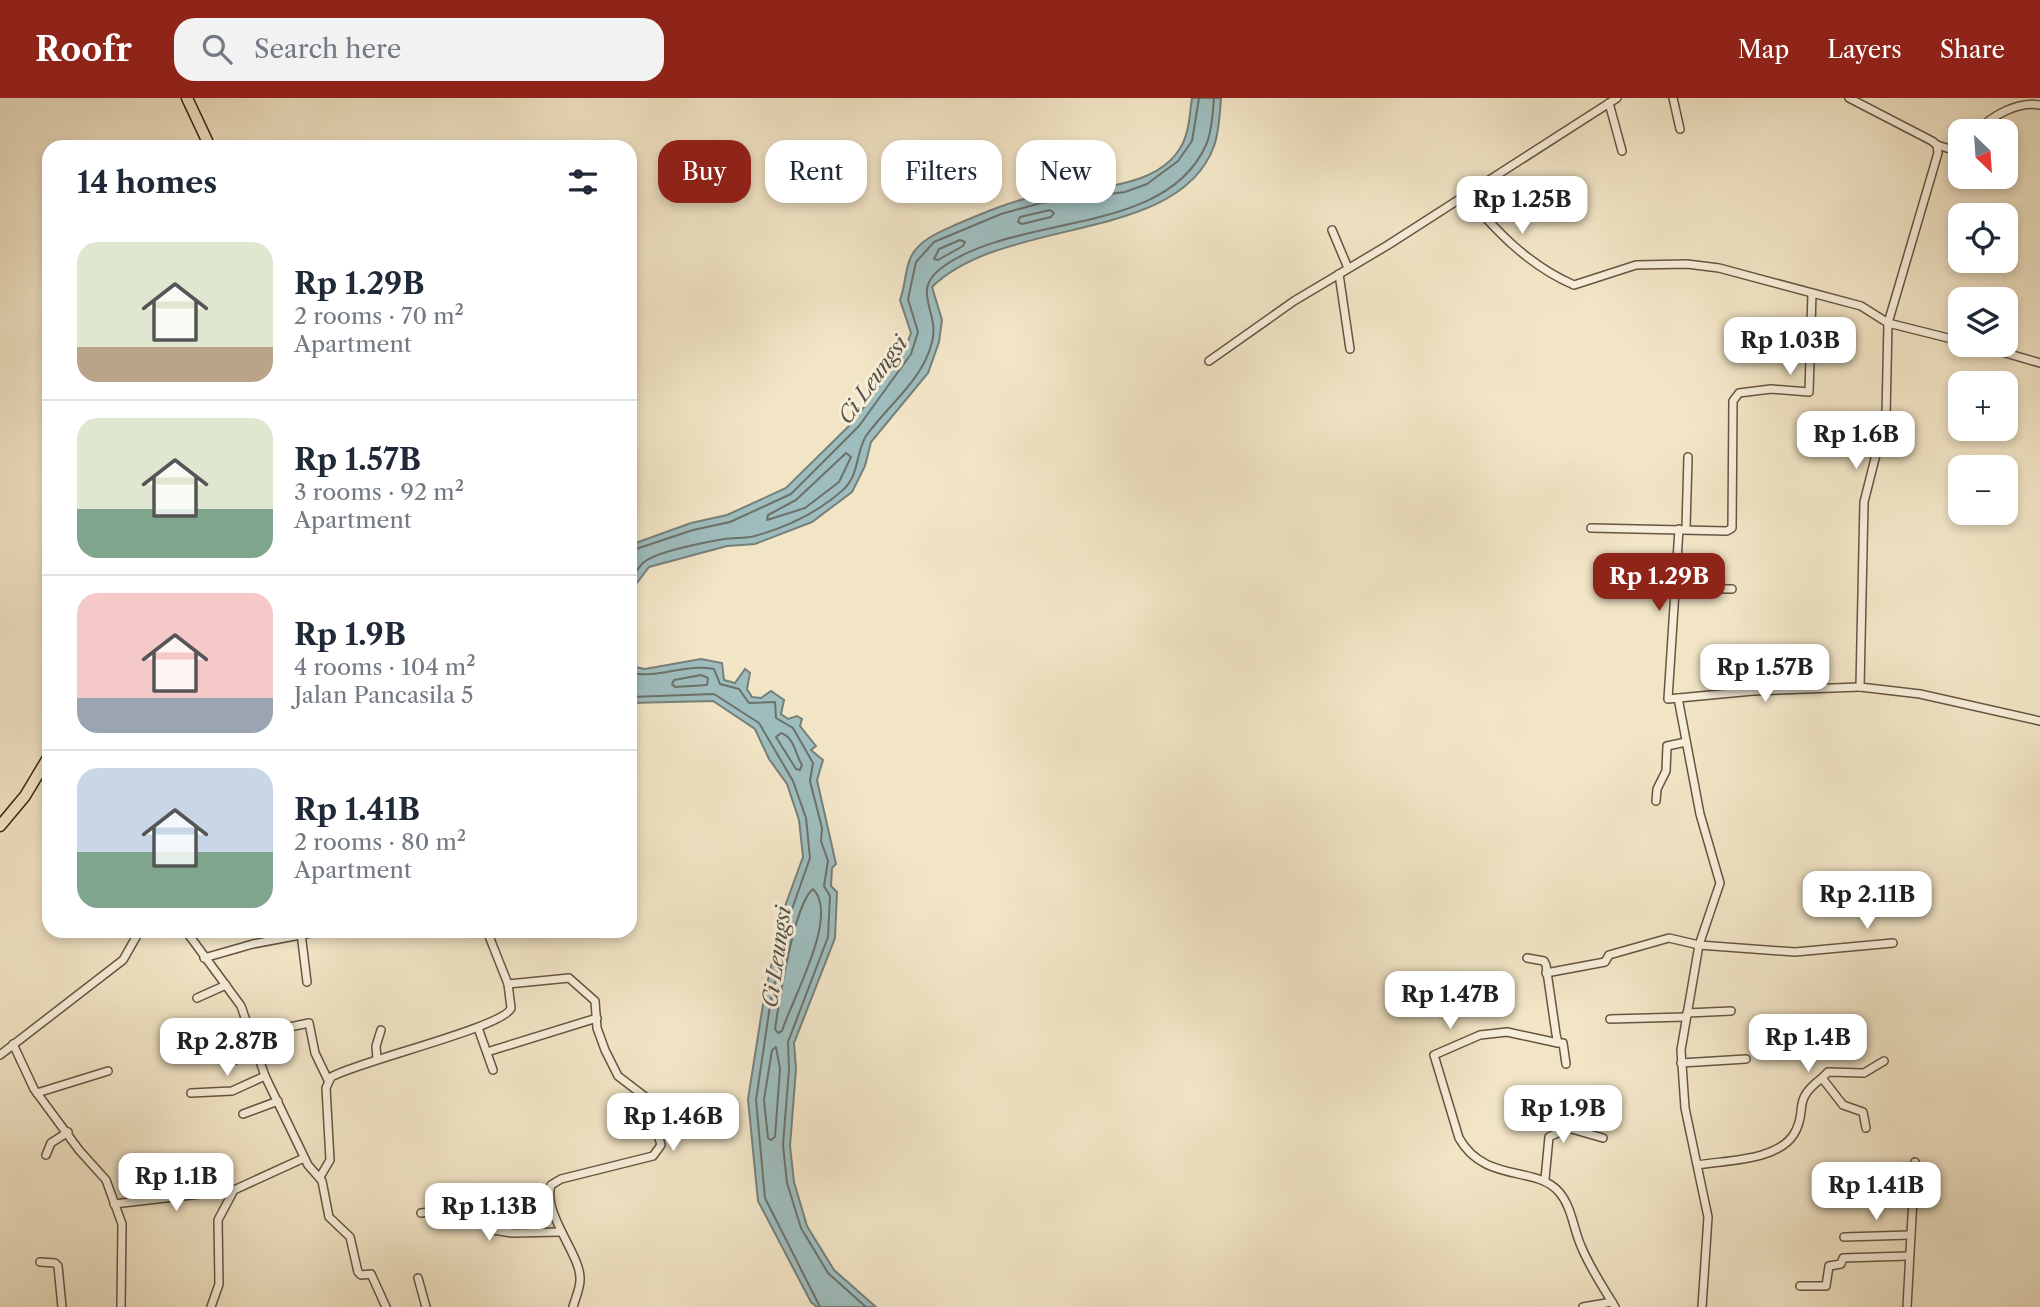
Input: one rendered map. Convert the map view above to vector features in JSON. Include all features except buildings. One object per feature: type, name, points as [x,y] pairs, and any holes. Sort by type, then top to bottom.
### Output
[{"type":"main road","points":[[187,98],[207,140]]},
{"type":"main road","points":[[0,826],[42,772]]},
{"type":"street","points":[[1673,98],[1680,130]]},
{"type":"street","points":[[1849,98],[1948,148]]},
{"type":"street","points":[[1209,361],[1284,307],[1613,100],[1622,151]]},
{"type":"street","points":[[1992,119],[2015,107],[2040,105]]},
{"type":"street","points":[[1860,687],[1864,502],[1886,415],[1888,323],[1938,153],[1937,145]]},
{"type":"street","points":[[1465,194],[1501,237],[1539,266],[1574,285],[1636,265],[1668,263],[1719,268],[1861,306],[1888,323],[1948,338]]},
{"type":"street","points":[[1332,230],[1348,268]]},
{"type":"street","points":[[1339,274],[1350,349]]},
{"type":"street","points":[[1591,528],[1727,531],[1732,528],[1733,401],[1737,396],[1771,389],[1810,393],[1812,293]]},
{"type":"street","points":[[2018,357],[2040,363]]},
{"type":"street","points":[[1688,457],[1675,588],[1668,699],[1753,691],[1860,687],[1920,694],[2040,721]]},
{"type":"street","points":[[1675,588],[1732,589]]},
{"type":"street","points":[[1678,698],[1700,814],[1720,883],[1699,945],[1686,1015],[1681,1063],[1685,1108],[1708,1217],[1702,1307]]},
{"type":"street","points":[[1656,802],[1657,789],[1666,771],[1666,748],[1686,742]]},
{"type":"street","points":[[0,1055],[123,960],[135,938]]},
{"type":"street","points":[[191,938],[241,1006],[265,1076],[304,1158],[320,1177],[329,1217],[347,1232],[358,1272],[361,1275],[371,1274],[386,1307]]},
{"type":"street","points":[[204,958],[282,938]]},
{"type":"street","points":[[302,938],[307,982]]},
{"type":"street","points":[[328,1080],[377,1059],[478,1028],[510,1012],[508,984],[490,938]]},
{"type":"street","points":[[1546,973],[1605,962],[1614,954],[1662,939],[1699,945],[1796,952],[1893,943]]},
{"type":"street","points":[[1527,958],[1544,961],[1558,1043]]},
{"type":"street","points":[[508,984],[569,978],[595,1001],[598,1032],[618,1076],[648,1099],[661,1145],[653,1156],[555,1181],[549,1192],[560,1232],[580,1275],[573,1307]]},
{"type":"street","points":[[197,998],[226,985]]},
{"type":"street","points":[[1610,1019],[1731,1011]]},
{"type":"street","points":[[487,1052],[597,1017]]},
{"type":"street","points":[[251,1035],[309,1023],[315,1053],[328,1080],[330,1160],[320,1177]]},
{"type":"street","points":[[478,1028],[493,1070]]},
{"type":"street","points":[[377,1059],[376,1046],[382,1030]]},
{"type":"street","points":[[1566,1064],[1563,1043],[1507,1032],[1480,1034],[1436,1052],[1435,1060],[1453,1121],[1465,1150],[1480,1161],[1512,1174],[1545,1179],[1559,1192],[1571,1212],[1579,1243],[1613,1305],[1583,1307]]},
{"type":"street","points":[[13,1044],[37,1093],[79,1150],[106,1180],[122,1224],[121,1307]]},
{"type":"street","points":[[229,1061],[257,1055]]},
{"type":"street","points":[[1681,1063],[1746,1059]]},
{"type":"street","points":[[1698,1165],[1765,1154],[1777,1149],[1795,1133],[1804,1092],[1828,1072],[1864,1073],[1884,1061]]},
{"type":"street","points":[[37,1093],[108,1071]]},
{"type":"street","points":[[191,1093],[232,1091],[265,1076]]},
{"type":"street","points":[[1822,1077],[1843,1105],[1863,1112],[1866,1128]]},
{"type":"street","points":[[243,1114],[278,1101]]},
{"type":"street","points":[[1545,1179],[1549,1137],[1568,1128],[1604,1138]]},
{"type":"street","points":[[46,1155],[51,1143],[68,1132]]},
{"type":"street","points":[[114,1204],[234,1190],[304,1158]]},
{"type":"street","points":[[1907,1307],[1915,1162]]},
{"type":"street","points":[[211,1307],[219,1284],[218,1220],[234,1190]]},
{"type":"street","points":[[421,1213],[453,1209],[476,1215],[492,1230],[512,1233],[560,1232]]},
{"type":"street","points":[[1844,1237],[1910,1235]]},
{"type":"street","points":[[1800,1286],[1826,1286],[1829,1266],[1841,1264],[1843,1258],[1908,1256]]},
{"type":"street","points":[[40,1262],[55,1263],[58,1266],[62,1307]]},
{"type":"street","points":[[418,1278],[426,1307]]},
{"type":"water","points":[[1192,98],[1221,98],[1214,146],[1195,177],[1165,199],[1128,215],[1002,249],[963,265],[932,287],[942,320],[939,342],[928,373],[871,442],[865,466],[852,492],[812,522],[755,544],[727,546],[649,567],[637,583],[637,542],[691,523],[727,515],[786,488],[854,421],[904,351],[911,333],[900,300],[910,259],[923,242],[955,225],[1016,202],[1116,203],[1116,185],[1145,176],[1163,167],[1177,153],[1186,135]]},
{"type":"water","name":"Ci Leungsi","points":[[701,659],[722,663],[724,680],[735,683],[745,669],[750,673],[747,689],[752,697],[761,698],[771,691],[784,700],[781,714],[788,719],[797,716],[802,719],[800,726],[816,746],[811,750],[823,760],[817,780],[836,864],[832,868],[831,886],[837,892],[835,938],[794,1043],[796,1069],[790,1146],[794,1182],[807,1226],[834,1270],[876,1307],[817,1307],[811,1302],[758,1201],[748,1099],[764,998],[784,909],[803,857],[799,820],[787,784],[769,759],[755,729],[713,701],[637,703],[637,667],[645,669]]}]
